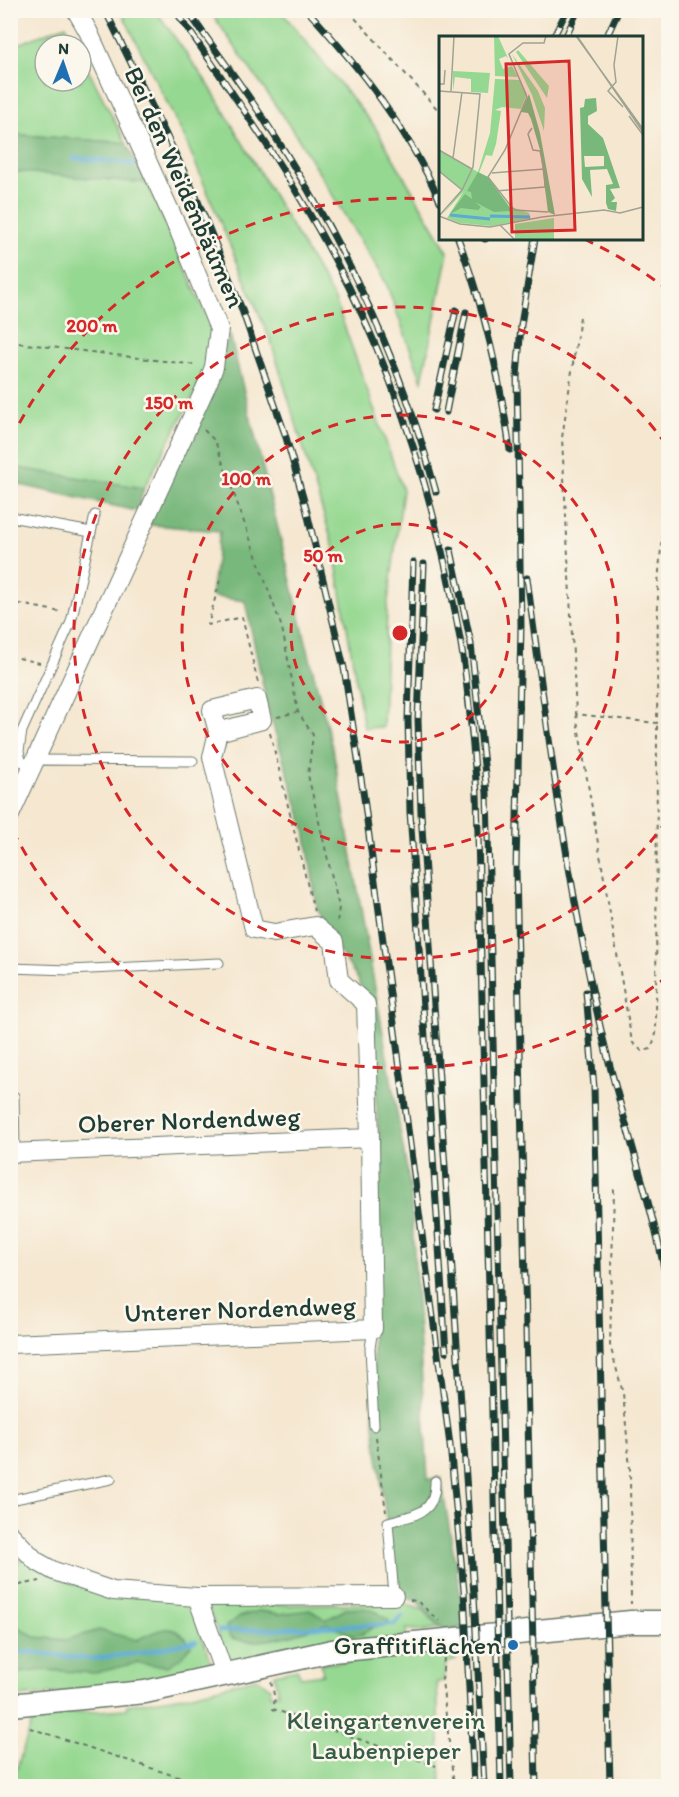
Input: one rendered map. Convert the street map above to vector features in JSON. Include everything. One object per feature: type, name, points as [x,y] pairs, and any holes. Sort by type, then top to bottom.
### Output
[{"type":"street","name":"Bei den Weidenbäumen","points":[[10,815],[214,367],[219,329],[180,233],[88,31],[75,10]]},
{"type":"street","points":[[218,732],[262,720],[257,699],[212,710],[218,732],[212,757],[254,929],[274,933],[315,926],[334,942],[339,980],[366,1004],[370,1138]]},
{"type":"street","name":"Oberer Nordendweg","points":[[13,1153],[370,1138]]},
{"type":"street","name":"Unterer Nordendweg","points":[[10,1344],[373,1329],[370,1138]]},
{"type":"street","points":[[10,1534],[36,1561],[54,1571],[113,1591],[198,1597],[394,1596]]},
{"type":"street","points":[[198,1597],[225,1676]]},
{"type":"street","points":[[10,1705],[145,1692],[332,1651],[631,1622],[669,1622]]},
{"type":"lane","points":[[95,515],[72,615],[22,732],[19,750],[21,761],[34,764],[194,761]]},
{"type":"lane","points":[[16,518],[91,532]]},
{"type":"lane","points":[[10,968],[69,970],[219,963]]},
{"type":"lane","points":[[13,1153],[14,1096]]},
{"type":"lane","points":[[373,1329],[370,1348],[374,1426]]},
{"type":"lane","points":[[10,1500],[111,1479]]},
{"type":"lane","points":[[394,1596],[388,1522],[426,1510],[436,1497],[435,1481]]},
{"type":"path","points":[[356,10],[354,17],[439,110]]},
{"type":"path","points":[[580,317],[562,438],[576,714],[632,1042],[642,1051],[651,1049],[656,1034],[658,584],[669,462]]},
{"type":"path","points":[[10,342],[214,367]]},
{"type":"path","points":[[192,417],[215,441],[261,564],[268,597],[282,628],[298,712],[314,735],[308,775],[339,907],[334,942]]},
{"type":"path","points":[[220,580],[208,625],[242,617],[261,693],[257,699]]},
{"type":"path","points":[[10,602],[72,615]]},
{"type":"path","points":[[10,656],[52,665]]},
{"type":"path","points":[[298,712],[262,720],[269,728],[315,916],[315,926]]},
{"type":"path","points":[[576,714],[657,723]]},
{"type":"path","points":[[614,1189],[610,1346],[623,1393],[630,1469],[631,1622]]},
{"type":"path","points":[[374,1426],[388,1522]]},
{"type":"path","points":[[10,1587],[39,1582],[50,1577],[54,1571]]},
{"type":"path","points":[[394,1596],[417,1601],[441,1623],[444,1640]]},
{"type":"path","points":[[266,1664],[275,1695],[273,1709],[436,1766]]},
{"type":"path","points":[[442,1680],[454,1786]]},
{"type":"path","points":[[30,1728],[205,1786]]},
{"type":"green space","points":[[121,11],[156,11],[208,84],[335,300],[403,490],[387,609],[383,727],[364,728],[333,545],[271,342],[185,139]]},
{"type":"green space","points":[[210,11],[281,11],[375,127],[448,252],[422,381],[386,283],[296,135]]},
{"type":"green space","points":[[66,25],[70,33],[46,33]]},
{"type":"green space","points":[[33,38],[33,93],[93,93],[93,79],[126,143],[11,134],[11,47]]},
{"type":"green space","points":[[10,134],[126,143],[147,183],[11,171]]},
{"type":"green space","points":[[10,171],[147,183],[212,328],[206,372],[144,488],[11,467]]},
{"type":"green space","points":[[230,335],[334,755],[410,1187],[428,1479],[441,1478],[466,1628],[444,1630],[417,1601],[396,1595],[374,1426],[371,1232],[380,1140],[366,1008],[358,979],[329,936],[317,907],[305,830],[268,709],[245,601],[211,596],[220,531],[143,524]]},
{"type":"green space","points":[[11,467],[144,488],[137,511],[11,483]]},
{"type":"green space","points":[[10,1548],[21,1558],[189,1604],[213,1666],[178,1680],[11,1698]]},
{"type":"green space","points":[[10,1548],[21,1558],[16,1569],[11,1570]]},
{"type":"green space","points":[[401,1603],[423,1610],[440,1628],[422,1631],[407,1629],[406,1637],[235,1663],[226,1656],[208,1606]]},
{"type":"green space","points":[[364,1608],[377,1612],[389,1621],[387,1626],[373,1627],[362,1634],[353,1636],[327,1623],[278,1638],[252,1641],[230,1637],[226,1626],[239,1617],[259,1611],[280,1614],[310,1610],[326,1620],[346,1609]]},
{"type":"green space","points":[[11,1616],[14,1624],[35,1637],[66,1640],[99,1630],[137,1640],[167,1629],[179,1633],[191,1646],[180,1658],[168,1666],[136,1663],[95,1673],[44,1670],[11,1674]]},
{"type":"green space","name":"Kleingartenverein Laubenpieper","points":[[457,1651],[456,1660],[446,1663],[444,1681],[437,1682],[441,1786],[11,1786],[34,1716],[126,1709],[127,1705],[184,1696],[257,1678],[270,1688],[271,1695],[278,1694],[274,1674],[297,1669],[301,1677],[323,1674],[321,1664]]},
{"type":"waterway","points":[[74,158],[136,164]]},
{"type":"waterway","points":[[219,1631],[394,1624],[402,1616]]},
{"type":"waterway","points":[[10,1650],[89,1659],[140,1653],[196,1641]]},
{"type":"railway","points":[[105,10],[195,194],[241,307],[285,434],[306,508],[344,668],[364,798],[450,1445],[464,1591],[474,1786]]},
{"type":"railway","points":[[175,10],[298,194],[357,304],[378,350],[413,446],[428,495],[452,594],[469,699],[477,793],[501,1786]]},
{"type":"railway","points":[[187,10],[254,104],[291,161],[342,252],[365,298],[405,394],[436,492]]},
{"type":"railway","points":[[307,10],[346,54],[398,124],[439,199]]},
{"type":"railway","points":[[554,36],[567,10]]},
{"type":"railway","points":[[566,36],[578,10]]},
{"type":"railway","points":[[607,36],[619,10]]},
{"type":"railway","points":[[459,240],[476,290],[490,342],[510,450]]},
{"type":"railway","points":[[535,240],[521,325],[517,377],[521,625],[516,869],[536,1786]]},
{"type":"railway","points":[[434,410],[456,310]]},
{"type":"railway","points":[[446,412],[466,312]]},
{"type":"railway","points":[[451,550],[471,644],[487,793],[511,1786]]},
{"type":"railway","points":[[413,562],[408,719],[410,812],[446,1352]]},
{"type":"railway","points":[[424,564],[418,720],[421,813],[474,1595],[484,1786]]},
{"type":"railway","points":[[527,578],[559,805],[589,974],[609,1062],[654,1223],[668,1288]]},
{"type":"railway","points":[[586,992],[594,1087],[610,1786]]},
{"type":"place","name":"Graffitiflächen","points":[[513,1645]]}]
